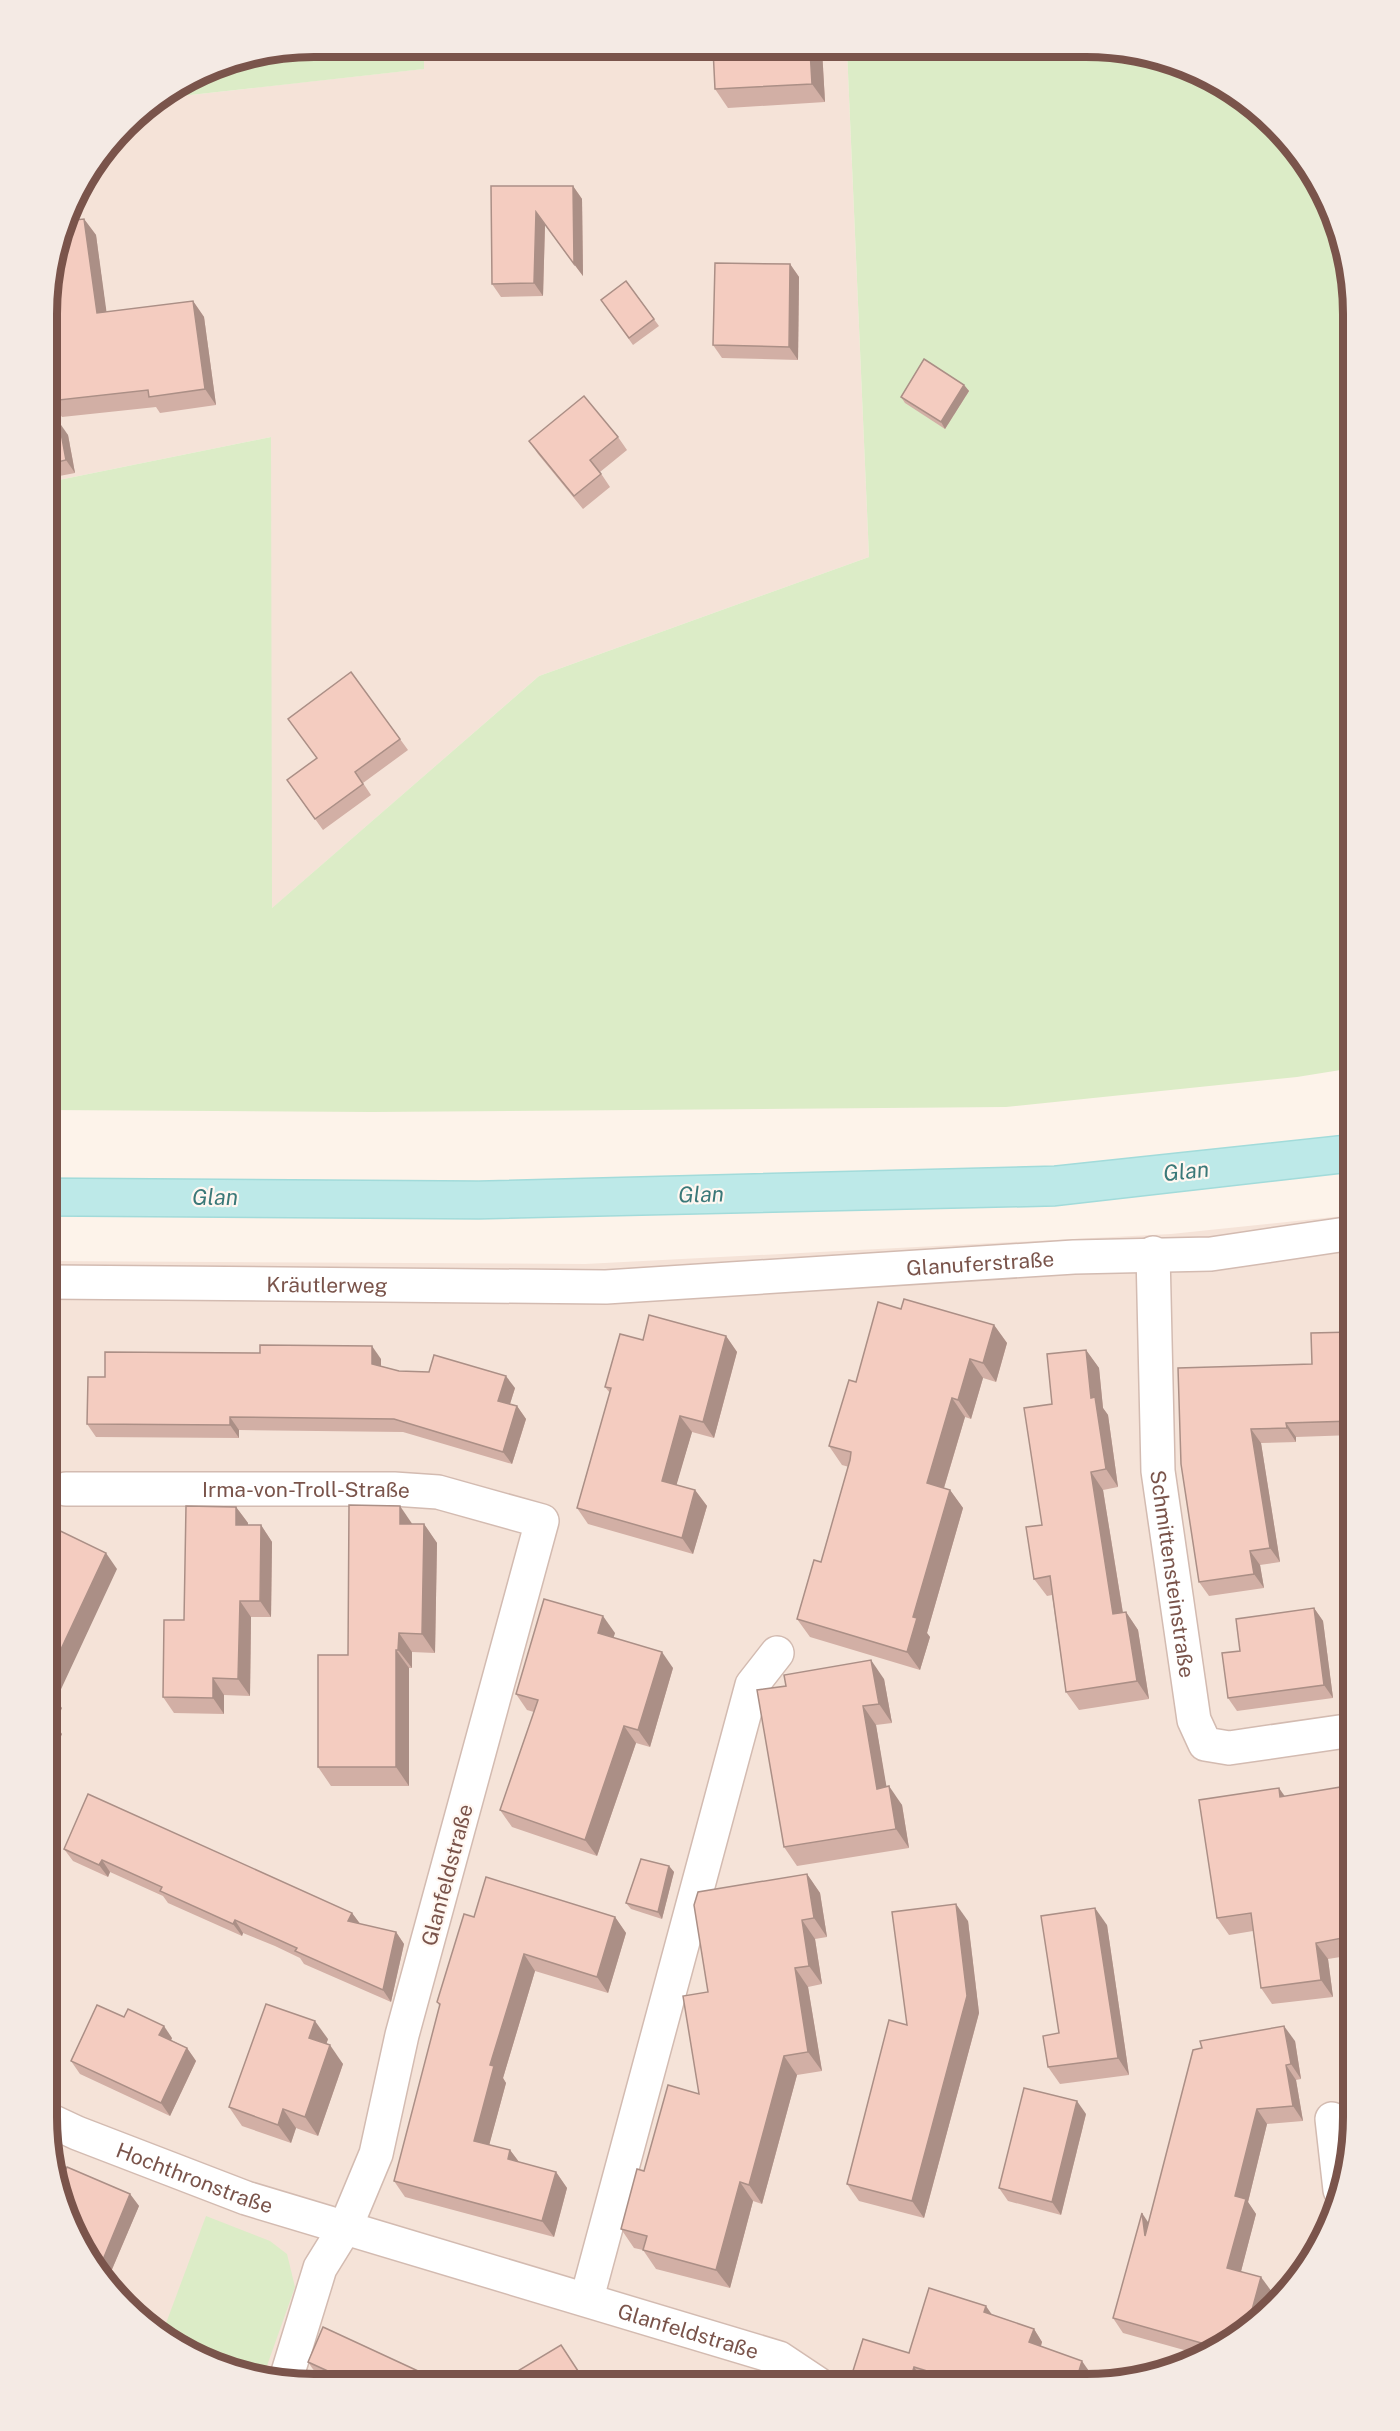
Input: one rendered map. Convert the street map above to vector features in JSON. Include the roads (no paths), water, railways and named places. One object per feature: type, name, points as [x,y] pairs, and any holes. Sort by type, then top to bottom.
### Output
[{"type":"street","name":"Glanuferstraße","points":[[606,1287],[1153,1254],[1211,1254],[1343,1234]]},
{"type":"street","name":"Schmittensteinstraße","points":[[1153,1254],[1158,1471],[1194,1720],[1204,1744],[1229,1748],[1343,1731]]},
{"type":"street","name":"Kräutlerweg","points":[[57,1281],[606,1287]]},
{"type":"street","name":"Irma-von-Troll-Straße","points":[[66,1489],[394,1489],[438,1492],[542,1521]]},
{"type":"street","name":"Glanfeldstraße","points":[[288,2372],[320,2268],[346,2226],[376,2154],[402,2036],[542,1521]]},
{"type":"street","points":[[587,2298],[752,1685],[777,1653]]},
{"type":"street","points":[[1332,2119],[1338,2169]]},
{"type":"street","name":"Hochthronstraße","points":[[57,2123],[246,2199],[346,2226]]},
{"type":"street","name":"Glanfeldstraße","points":[[346,2226],[779,2358],[805,2374]]},
{"type":"water","name":"Glan","points":[[1343,1135],[1343,1173],[1055,1206],[479,1219],[57,1216],[57,1178],[479,1181],[1054,1166]]}]
